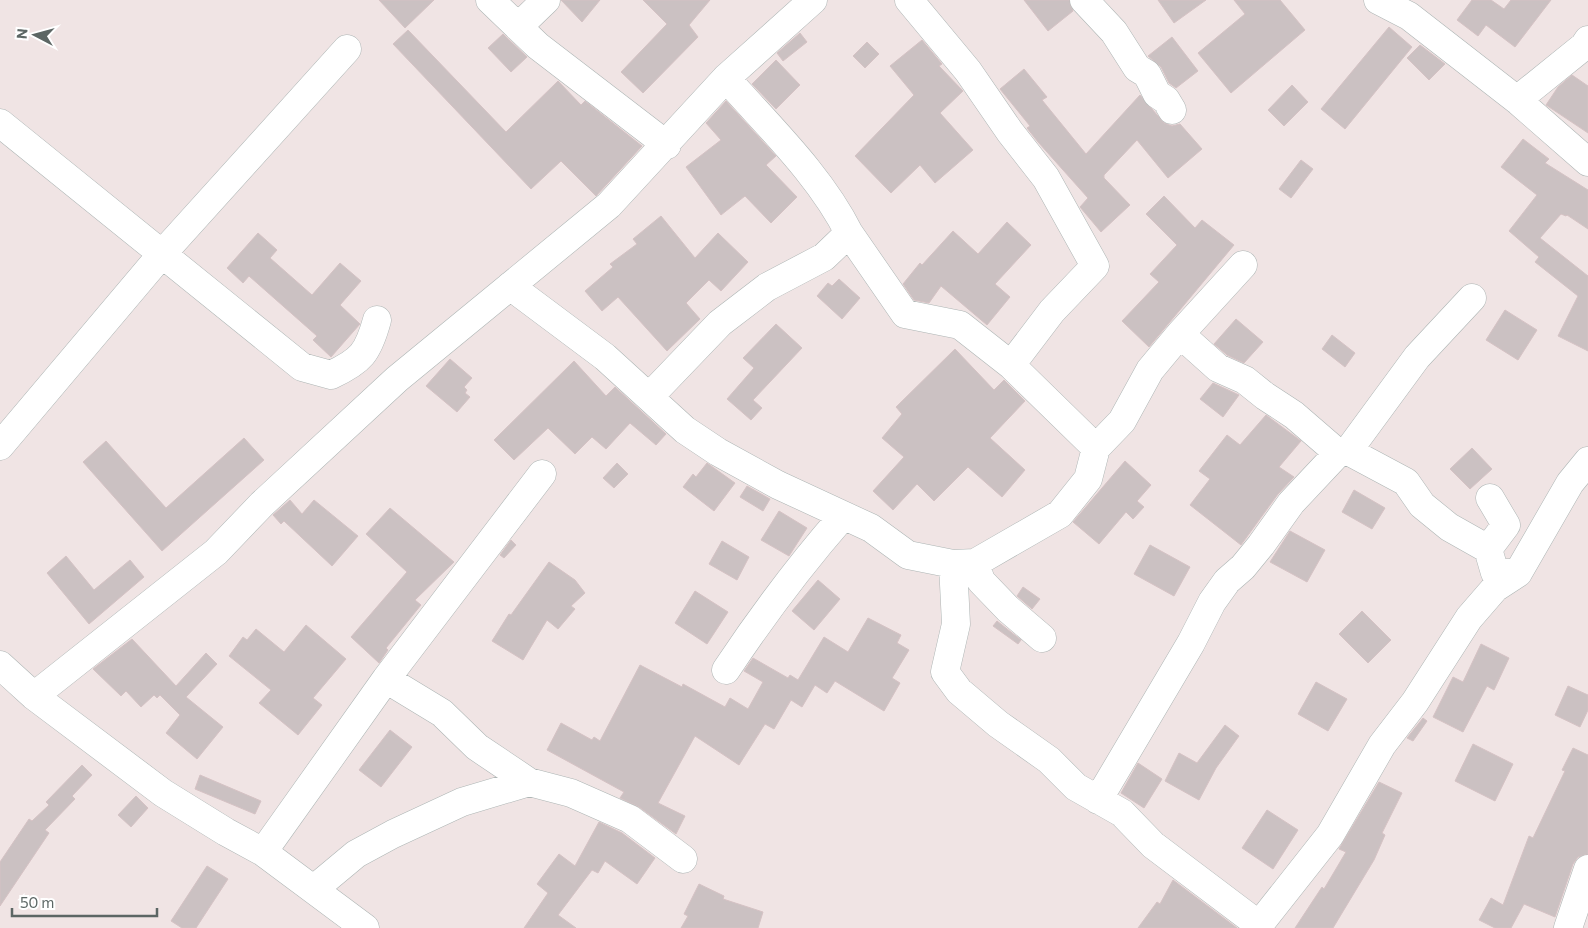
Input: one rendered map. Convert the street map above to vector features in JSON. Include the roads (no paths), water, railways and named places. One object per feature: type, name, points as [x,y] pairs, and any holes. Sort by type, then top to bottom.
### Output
[{"type":"street","points":[[490,0],[538,46],[666,145]]},
{"type":"street","points":[[518,26],[546,0]]},
{"type":"street","points":[[34,696],[216,552],[262,504],[397,378],[609,204],[666,145],[726,78],[812,0]]},
{"type":"street","points":[[909,0],[968,71],[1010,132],[1046,178],[1096,266],[1052,311],[1010,365]]},
{"type":"street","points":[[1084,0],[1114,32],[1137,68],[1147,74],[1157,94],[1166,100],[1172,110]]},
{"type":"street","points":[[1378,0],[1409,16],[1517,100],[1588,162]]},
{"type":"street","points":[[1517,100],[1584,46],[1588,40]]},
{"type":"street","points":[[0,446],[162,254],[347,50]]},
{"type":"street","points":[[726,78],[821,187],[836,208],[849,233],[905,314],[960,325],[1010,365],[1096,448]]},
{"type":"street","points":[[0,123],[302,366],[331,375],[354,364],[371,343],[377,320]]},
{"type":"street","points":[[649,397],[720,322],[768,287],[824,257],[849,233]]},
{"type":"street","points":[[510,286],[606,357],[685,430],[718,452],[778,485],[871,528],[908,555],[964,563],[1060,514],[1088,479],[1096,448],[1122,421],[1150,370],[1243,265]]},
{"type":"street","points":[[1098,800],[1191,643],[1212,602],[1227,581],[1243,567],[1291,503],[1343,452],[1417,357],[1472,298]]},
{"type":"street","points":[[1180,334],[1218,368],[1246,380],[1265,396],[1343,452],[1406,482],[1422,504],[1449,527],[1488,550],[1495,573],[1518,573]]},
{"type":"street","points":[[964,563],[956,624],[945,672],[960,692],[992,719],[1049,760],[1076,787],[1122,813],[1153,845],[1259,927],[1330,835],[1382,745],[1415,702],[1469,618],[1495,588],[1518,573],[1570,483],[1588,461]]},
{"type":"street","points":[[263,852],[386,679],[542,474]]},
{"type":"street","points":[[1488,550],[1506,525],[1490,498]]},
{"type":"street","points":[[726,670],[762,616],[802,562],[843,516]]},
{"type":"street","points":[[964,563],[1008,610],[1042,638]]},
{"type":"street","points":[[2,670],[163,793],[226,832],[263,852],[365,928]]},
{"type":"street","points":[[386,679],[442,713],[477,747],[528,782],[571,793],[630,819],[683,859]]},
{"type":"street","points":[[314,889],[356,854],[393,834],[462,802],[528,782]]},
{"type":"street","points":[[1568,928],[1588,869]]}]
